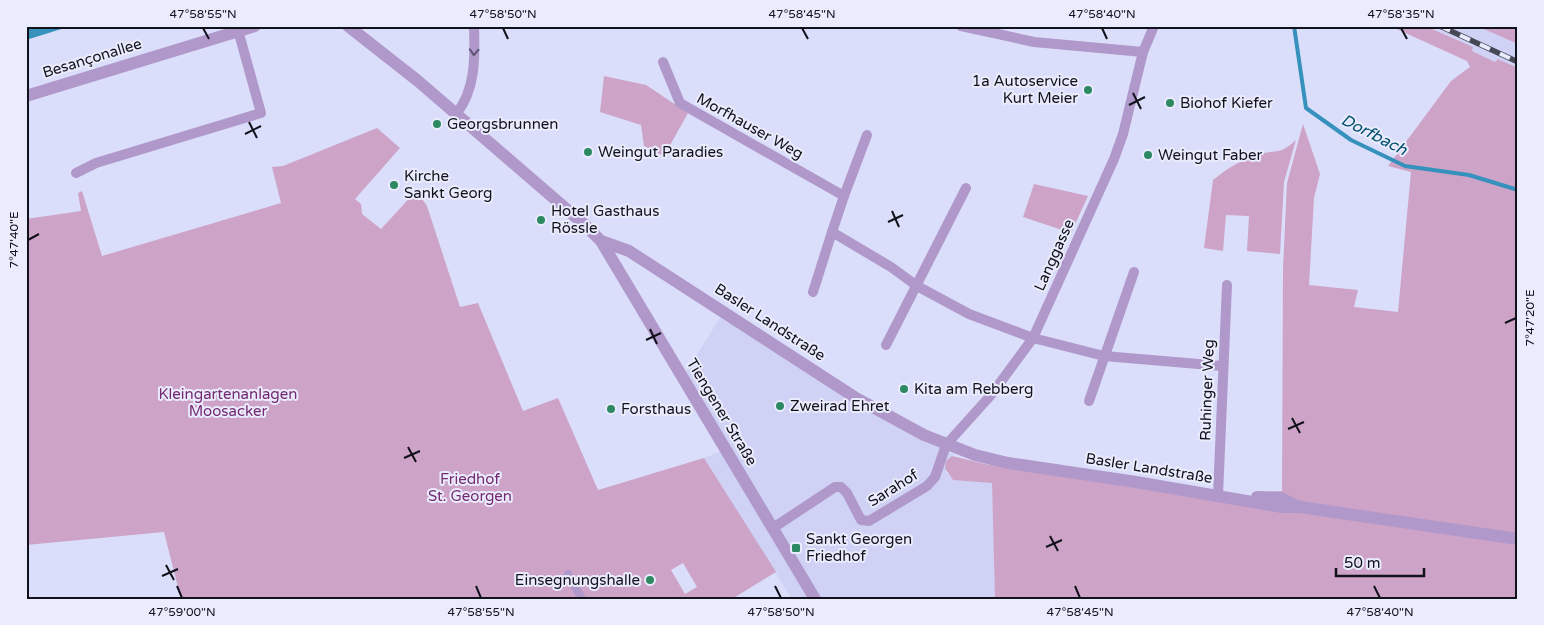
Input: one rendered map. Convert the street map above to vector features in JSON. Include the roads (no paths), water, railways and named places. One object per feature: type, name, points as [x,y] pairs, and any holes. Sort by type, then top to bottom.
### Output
[{"type":"street","name":"Besançonallee","points":[[26,96],[254,26]]},
{"type":"street","name":"Basler Landstraße","points":[[348,26],[403,68],[601,241],[629,251],[856,398],[890,418],[946,446],[1008,463],[1244,499],[1282,507],[1300,507],[1518,539]]},
{"type":"street","points":[[456,114],[467,97],[472,78],[474,26]]},
{"type":"street","points":[[961,26],[1034,42],[1143,52]]},
{"type":"street","name":"Langgasse","points":[[946,446],[991,395],[1033,338],[1114,159],[1123,134],[1143,52],[1154,26]]},
{"type":"street","points":[[76,173],[96,163],[261,113],[238,30]]},
{"type":"street","name":"Morfhauser Weg","points":[[663,62],[680,103],[844,196]]},
{"type":"street","points":[[813,292],[844,196],[867,135]]},
{"type":"street","points":[[886,345],[966,188]]},
{"type":"street","points":[[832,232],[891,267],[917,286],[969,314],[1033,338],[1104,356],[1222,366]]},
{"type":"street","name":"Tiengener Straße","points":[[601,241],[815,599]]},
{"type":"street","points":[[1089,402],[1134,272]]},
{"type":"street","name":"Ruhinger Weg","points":[[1218,495],[1222,366],[1227,286]]},
{"type":"street","name":"Sarahof","points":[[773,528],[835,487],[841,486],[847,493],[861,520],[869,521],[927,486],[936,477],[946,446]]},
{"type":"street","points":[[568,574],[582,599]]},
{"type":"water","points":[[33,26],[71,26],[26,40],[26,29]]},
{"type":"waterway","name":"Dorfbach","points":[[1294,26],[1306,108],[1351,140],[1405,166],[1469,175],[1518,190]]},
{"type":"railway","points":[[1440,26],[1518,62]]},
{"type":"place","name":"1a Autoservice Kurt Meier","points":[[1088,90]]},
{"type":"place","name":"Biohof Kiefer","points":[[1170,103]]},
{"type":"place","name":"Georgsbrunnen","points":[[437,124]]},
{"type":"place","name":"Weingut Paradies","points":[[588,152]]},
{"type":"place","name":"Weingut Faber","points":[[1148,155]]},
{"type":"place","name":"Kirche Sankt Georg","points":[[394,185]]},
{"type":"place","name":"Hotel Gasthaus Rössle","points":[[541,220]]},
{"type":"place","name":"Kita am Rebberg","points":[[904,389]]},
{"type":"place","name":"Zweirad Ehret","points":[[780,406]]},
{"type":"place","name":"Forsthaus","points":[[611,409]]},
{"type":"place","name":"Sankt Georgen Friedhof","points":[[796,548]]},
{"type":"place","name":"Einsegnungshalle","points":[[650,580]]},
{"type":"park label","name":"Kleingartenanlagen Moosacker","points":[[228,402]]},
{"type":"park label","name":"Friedhof St. Georgen","points":[[470,488]]}]
